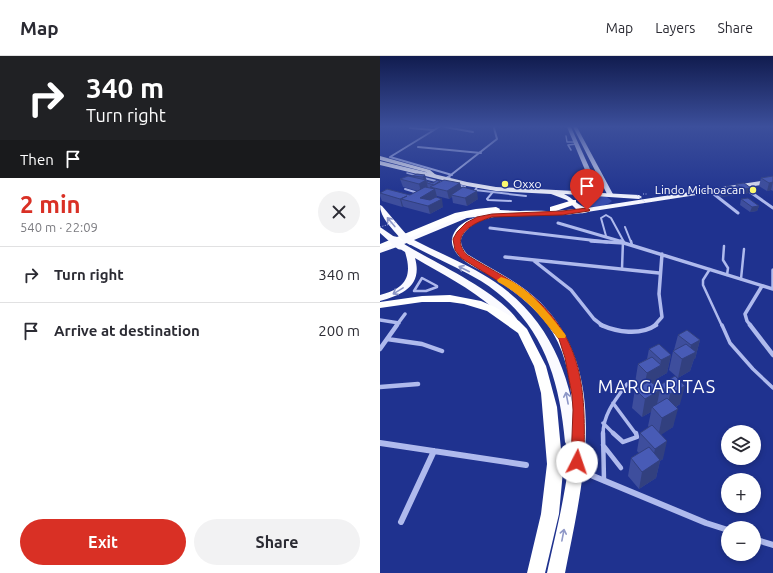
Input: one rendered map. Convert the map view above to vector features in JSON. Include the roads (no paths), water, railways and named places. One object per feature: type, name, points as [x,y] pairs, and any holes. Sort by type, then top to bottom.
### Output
[{"type":"highway","points":[[380,158],[428,171],[433,175]]},
{"type":"highway","points":[[380,247],[466,212],[500,209],[550,210],[573,202]]},
{"type":"highway","points":[[380,207],[393,225],[403,243],[418,277],[397,292],[380,298]]},
{"type":"highway","points":[[556,573],[574,478],[578,444],[579,410],[575,380],[564,339],[537,305],[514,287],[464,256],[459,250],[456,239],[459,233],[468,225],[480,219],[492,216],[559,213],[587,210]]},
{"type":"highway","points":[[380,251],[466,216],[500,212],[524,214]]},
{"type":"highway","points":[[380,228],[477,291],[500,308],[521,329],[537,358],[552,415],[556,476],[546,541],[536,573]]},
{"type":"highway","points":[[403,243],[492,284],[519,306],[547,342],[565,389],[570,415],[574,478]]},
{"type":"highway","points":[[380,305],[424,295],[470,302],[491,309],[521,329]]},
{"type":"main road","points":[[573,202],[580,197],[592,194],[596,189],[580,151]]},
{"type":"main road","points":[[588,151],[614,201],[611,206]]},
{"type":"main road","points":[[380,163],[494,191],[574,192],[611,196],[643,197],[773,177]]},
{"type":"main road","points":[[590,174],[600,173]]},
{"type":"main road","points":[[550,191],[560,194],[573,202],[578,208],[587,210],[773,180]]},
{"type":"main road","points":[[574,192],[587,189],[593,183]]},
{"type":"street","points":[[400,151],[390,157],[448,179],[481,153]]},
{"type":"street","points":[[461,151],[481,153]]},
{"type":"street","points":[[741,186],[773,208]]},
{"type":"street","points":[[710,191],[738,213]]},
{"type":"street","points":[[558,223],[606,236],[624,243],[773,289],[773,270]]},
{"type":"street","points":[[490,228],[595,242],[624,243]]},
{"type":"street","points":[[533,260],[575,294],[599,324],[607,328],[620,331],[636,332],[647,330],[658,324],[662,316],[659,300],[659,274],[662,254]]},
{"type":"street","points":[[505,257],[659,274]]},
{"type":"street","points":[[762,286],[745,314],[747,321],[773,355]]},
{"type":"street","points":[[380,348],[400,323],[405,314]]},
{"type":"street","points":[[380,320],[400,323]]},
{"type":"street","points":[[388,338],[422,344],[442,351]]},
{"type":"street","points":[[380,387],[418,384]]},
{"type":"street","points":[[380,443],[526,465]]},
{"type":"street","points":[[401,522],[434,451]]},
{"type":"street","points":[[593,476],[721,528]]},
{"type":"street","points":[[761,541],[773,545]]},
{"type":"lane","points":[[407,173],[448,179],[465,187]]},
{"type":"lane","points":[[440,185],[448,179]]},
{"type":"lane","points":[[405,189],[422,193]]},
{"type":"lane","points":[[511,201],[487,199],[494,191],[526,196]]},
{"type":"lane","points":[[606,236],[601,218],[602,216],[611,218],[624,243],[622,269]]},
{"type":"lane","points":[[625,227],[632,245]]},
{"type":"lane","points":[[724,246],[723,260],[728,268],[727,275]]},
{"type":"lane","points":[[741,279],[744,249]]},
{"type":"lane","points":[[710,269],[703,280],[703,285],[730,343],[753,369],[773,388]]},
{"type":"lane","points":[[418,277],[437,287],[424,295],[414,291],[418,277]]},
{"type":"lane","points":[[604,481],[603,423],[613,403],[627,384]]},
{"type":"lane","points":[[603,423],[623,442],[637,436],[636,432],[613,403]]},
{"type":"lane","points":[[603,444],[622,468]]},
{"type":"place","name":"Oxxo","points":[[505,184]]},
{"type":"place","name":"Lindo Michoacan","points":[[753,190]]},
{"type":"district","name":"MARGARITAS","points":[[657,387]]}]
